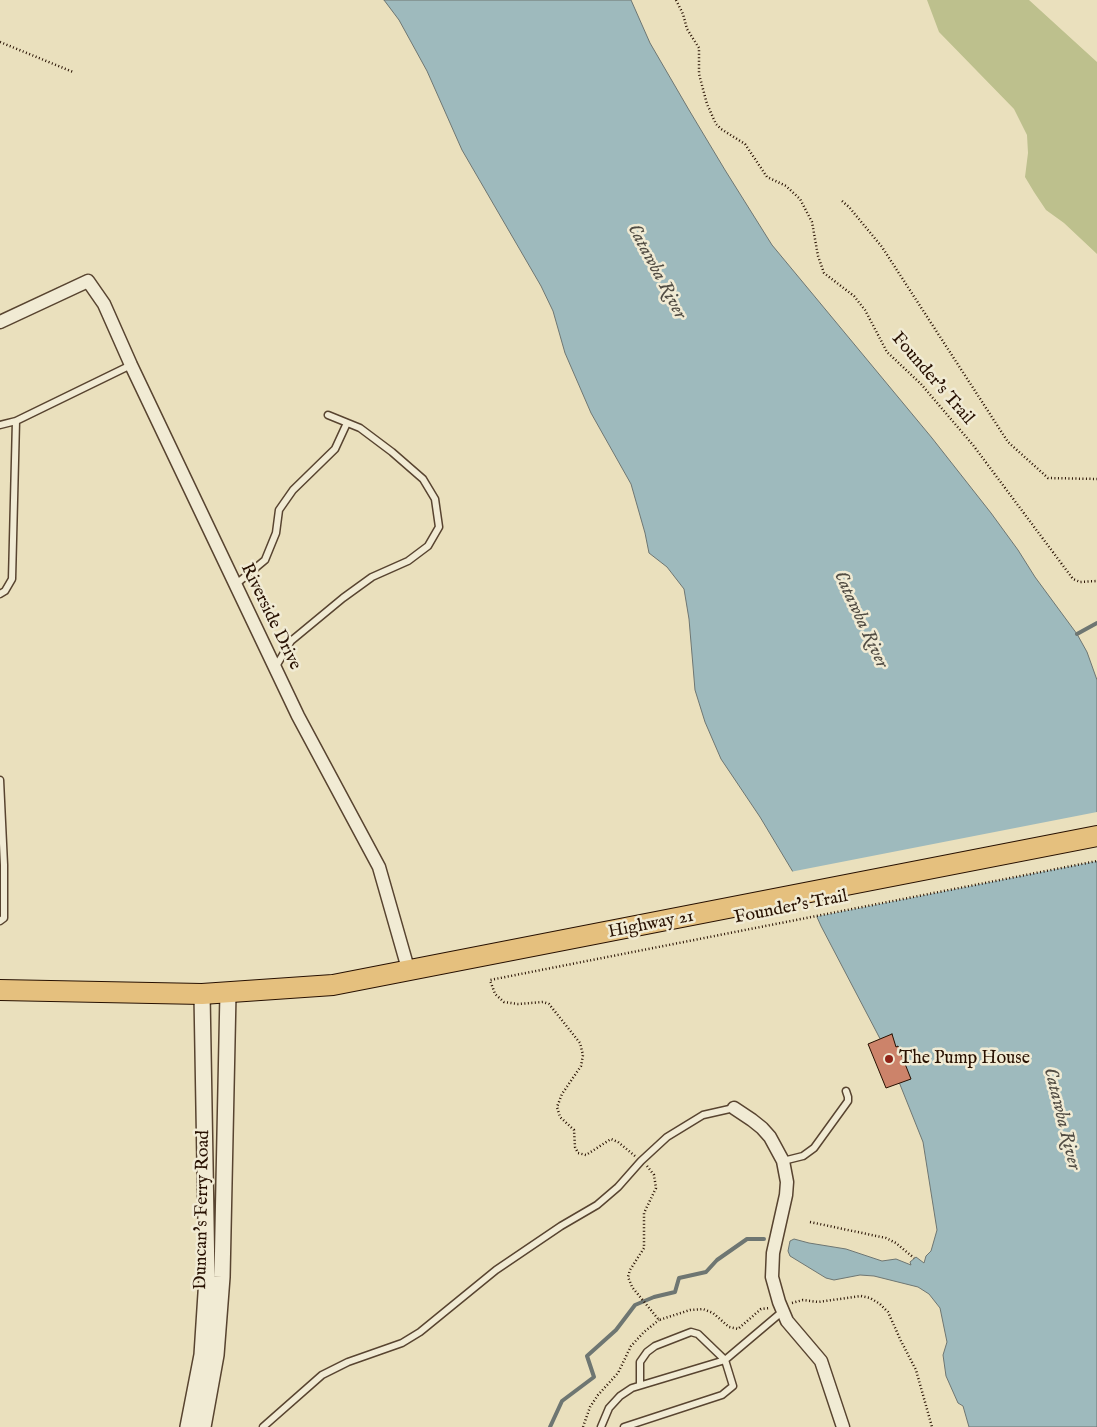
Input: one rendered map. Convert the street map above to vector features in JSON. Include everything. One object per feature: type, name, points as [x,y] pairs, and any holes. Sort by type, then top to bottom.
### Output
[{"type":"main road","name":"Highway 21","points":[[0,990],[202,994],[333,986],[718,912],[1097,836]]},
{"type":"street","name":"Riverside Drive","points":[[0,322],[88,281],[104,304],[131,365],[298,716],[379,866],[409,972]]},
{"type":"street","name":"Duncan's Ferry Road","points":[[203,1427],[216,1355],[222,1277],[228,993]]},
{"type":"street","points":[[188,1427],[202,1355],[207,1278],[202,994]]},
{"type":"street","points":[[734,1108],[762,1128],[783,1161],[787,1182],[786,1195],[771,1268],[776,1293],[787,1321],[821,1361],[843,1427]]},
{"type":"lane","points":[[0,425],[16,421],[131,365]]},
{"type":"lane","points":[[275,668],[291,641],[372,577],[408,562],[428,546],[439,527],[435,499],[423,479],[366,432],[328,415]]},
{"type":"lane","points":[[0,594],[12,579],[16,421]]},
{"type":"lane","points":[[235,585],[265,560],[276,533],[279,510],[293,490],[335,449],[347,423]]},
{"type":"lane","points":[[0,780],[4,865],[4,918],[0,921]]},
{"type":"lane","points":[[783,1161],[803,1156],[814,1148],[848,1101],[846,1091]]},
{"type":"lane","points":[[262,1427],[322,1375],[348,1362],[402,1344],[420,1332],[496,1270],[561,1226],[597,1205],[618,1187],[641,1161],[667,1137],[703,1115],[734,1108]]},
{"type":"lane","points":[[601,1427],[609,1408],[620,1396],[632,1388],[725,1360],[783,1308]]},
{"type":"lane","points":[[624,1427],[722,1396],[733,1386],[725,1360],[698,1334],[691,1332],[654,1346],[647,1352],[640,1362],[640,1385]]},
{"type":"path","name":"Founder's Trail","points":[[676,0],[688,30],[699,48],[699,74],[709,109],[715,122],[721,129],[745,144],[767,177],[786,186],[800,199],[812,222],[818,256],[824,273],[854,296],[865,310],[887,352],[921,384],[973,445],[1071,576],[1080,582],[1097,581]]},
{"type":"path","points":[[0,42],[73,72]]},
{"type":"path","points":[[842,201],[882,247],[1008,442],[1048,478],[1097,479]]},
{"type":"path","name":"Founder's Trail","points":[[641,1161],[611,1139],[588,1154],[582,1155],[578,1153],[575,1147],[574,1130],[560,1117],[557,1107],[562,1094],[582,1066],[583,1055],[580,1043],[549,1004],[543,1002],[518,1004],[504,1002],[498,997],[490,980],[1097,860]]},
{"type":"path","points":[[641,1161],[652,1171],[656,1184],[654,1193],[644,1213],[644,1248],[628,1273],[628,1280],[659,1320]]},
{"type":"path","points":[[810,1222],[886,1238],[896,1243],[914,1258]]},
{"type":"path","points":[[583,1427],[590,1407],[618,1373],[631,1346],[659,1320],[690,1310],[703,1309],[714,1312],[727,1325],[738,1328],[764,1308],[783,1308],[803,1300],[818,1302],[857,1296],[870,1298],[888,1312],[916,1370],[932,1427]]},
{"type":"green space","points":[[927,0],[1029,0],[1097,62],[1097,254],[1064,223],[1046,210],[1025,177],[1028,153],[1027,135],[1014,109],[939,32]]},
{"type":"water","name":"Catawba River","points":[[384,0],[631,0],[650,43],[772,245],[932,438],[991,513],[1077,634],[1087,652],[1097,680],[1097,1427],[969,1427],[963,1406],[958,1403],[946,1376],[943,1355],[947,1342],[940,1308],[929,1294],[918,1287],[874,1276],[860,1275],[834,1280],[826,1278],[790,1256],[788,1251],[790,1241],[794,1239],[846,1249],[882,1261],[896,1259],[911,1265],[910,1262],[916,1257],[924,1263],[926,1256],[931,1251],[937,1230],[923,1142],[887,1052],[821,926],[808,897],[760,817],[721,759],[705,722],[695,690],[689,619],[684,589],[667,567],[649,553],[631,484],[591,413],[565,353],[553,311],[541,286],[462,150],[427,71],[399,20]]},
{"type":"pier","points":[[1097,812],[1097,861],[814,917],[806,898],[790,872]]},
{"type":"building","name":"The Pump House","points":[[892,1034],[911,1079],[886,1088],[868,1044]]},
{"type":"waterway","points":[[1077,634],[1097,623]]},
{"type":"waterway","points":[[550,1427],[562,1401],[594,1377],[587,1356],[616,1330],[635,1305],[654,1297],[675,1292],[679,1278],[706,1272],[717,1260],[747,1239],[764,1239]]},
{"type":"place","name":"The Pump House","points":[[889,1059]]}]
